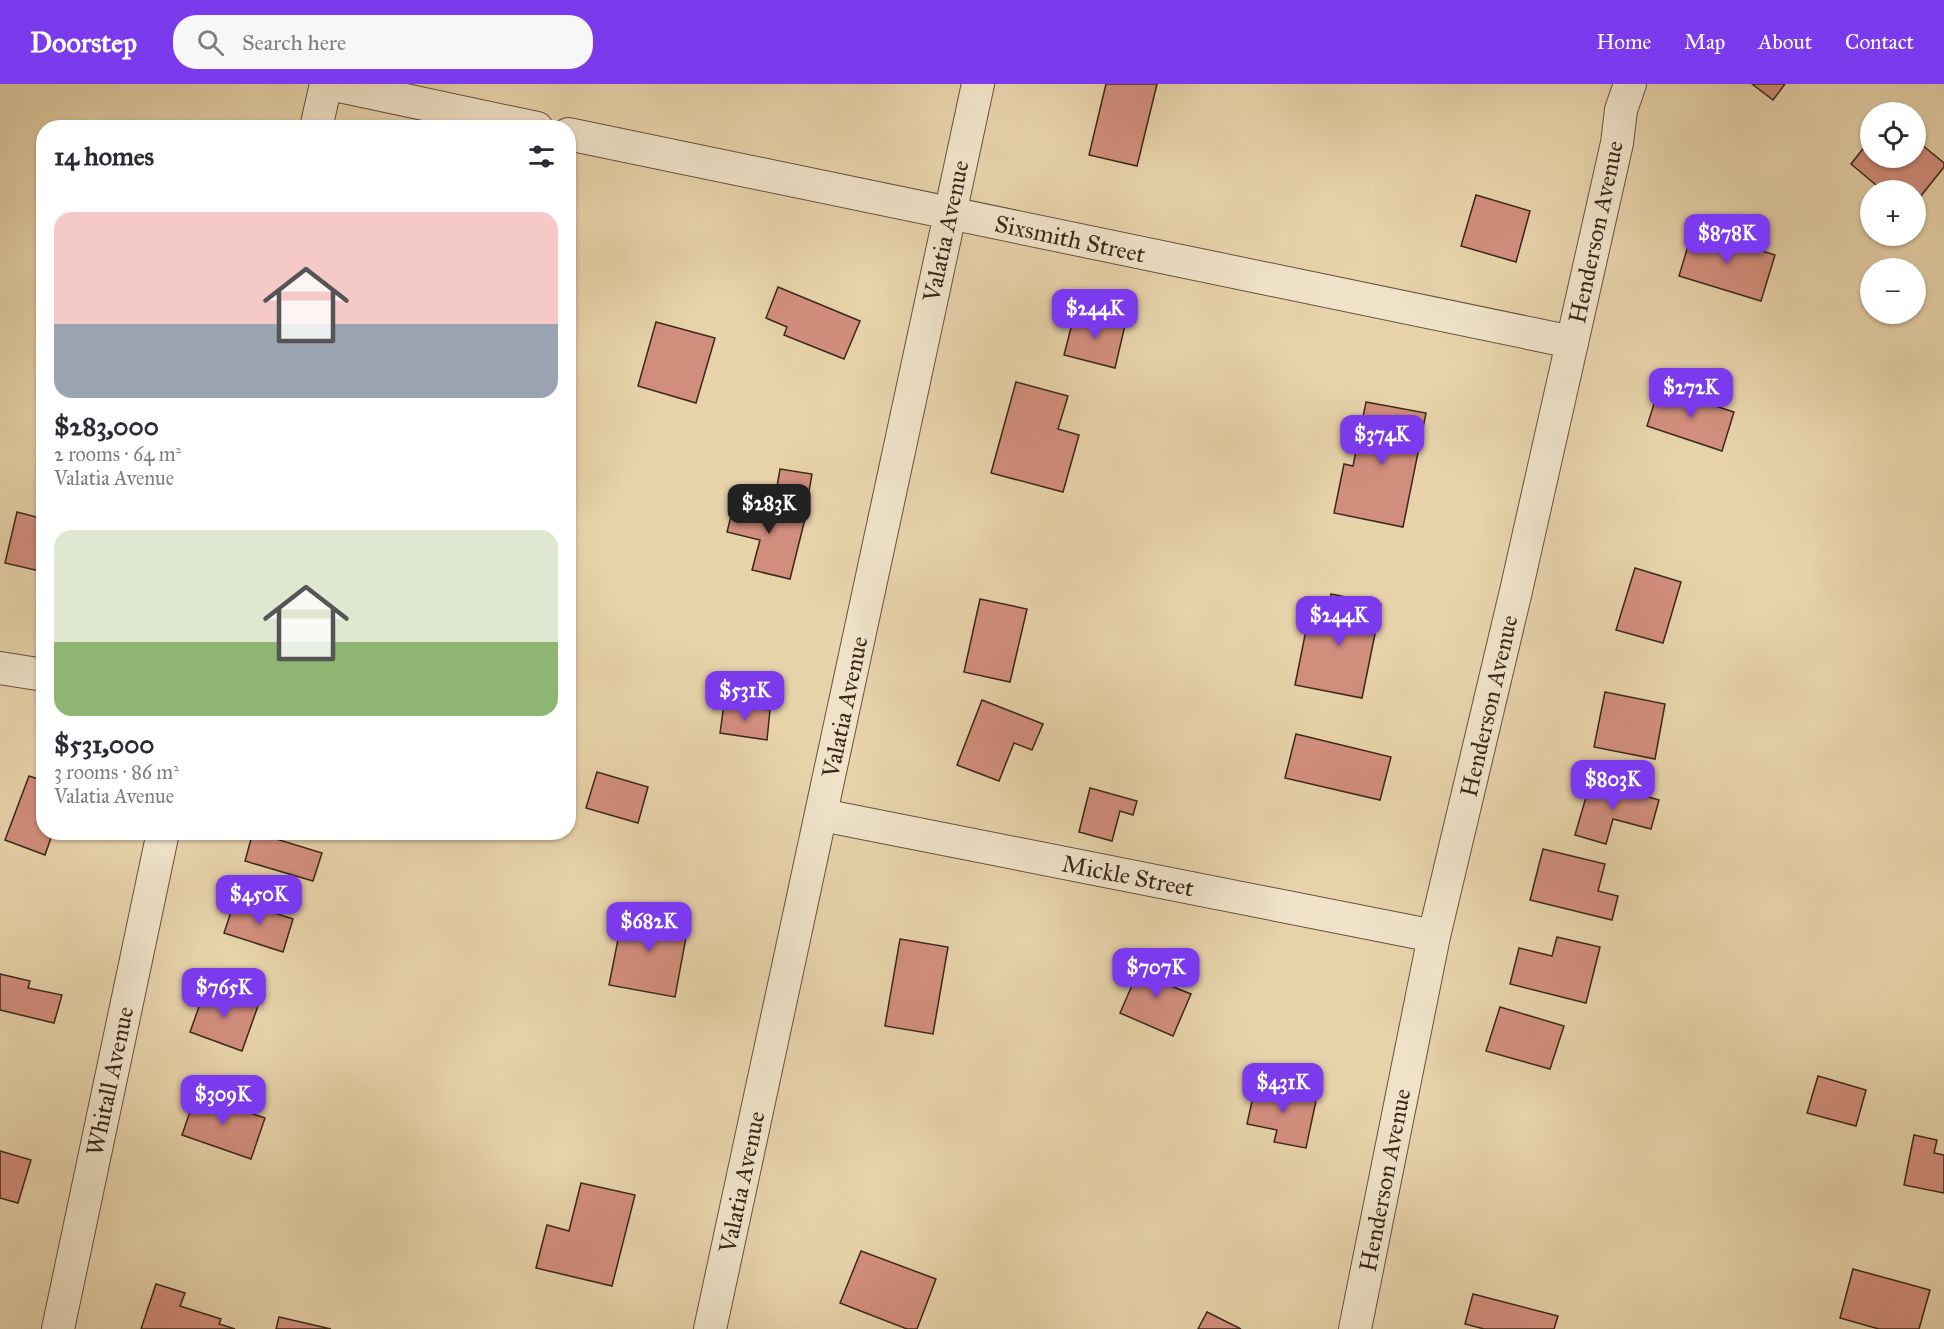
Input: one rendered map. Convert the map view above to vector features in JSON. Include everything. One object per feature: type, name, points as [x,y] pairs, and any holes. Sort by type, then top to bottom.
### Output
[{"type":"street","points":[[318,120],[328,84],[499,120]]},
{"type":"street","name":"Valatia Avenue","points":[[710,1329],[978,84]]},
{"type":"street","name":"Henderson Avenue","points":[[1355,1329],[1434,936],[1516,591],[1617,143],[1622,110],[1630,84]]},
{"type":"street","name":"Sixsmith Street","points":[[576,136],[1572,342]]},
{"type":"street","points":[[0,668],[36,674]]},
{"type":"street","name":"Mickle Street","points":[[822,815],[1434,936]]},
{"type":"street","name":"Whitall Avenue","points":[[58,1329],[162,840]]},
{"type":"building","points":[[1106,84],[1157,84],[1137,166],[1089,155]]},
{"type":"building","points":[[1752,84],[1785,84],[1773,100]]},
{"type":"building","points":[[1926,148],[1944,163],[1944,167],[1926,190],[1926,180],[1870,180],[1851,164],[1860,153],[1860,168],[1926,168]]},
{"type":"building","points":[[1476,195],[1530,211],[1516,262],[1461,246]]},
{"type":"building","points":[[1693,229],[1775,255],[1761,301],[1679,276]]},
{"type":"building","points":[[778,287],[860,321],[844,359],[784,335],[787,327],[766,318]]},
{"type":"building","points":[[1075,312],[1125,325],[1115,368],[1064,355]]},
{"type":"building","points":[[656,322],[715,338],[696,403],[638,386]]},
{"type":"building","points":[[1016,382],[1068,396],[1058,429],[1079,435],[1063,492],[991,473]]},
{"type":"building","points":[[1659,388],[1734,412],[1722,451],[1647,426]]},
{"type":"building","points":[[1366,402],[1426,413],[1403,527],[1334,513],[1344,464],[1353,466]]},
{"type":"building","points":[[780,469],[812,474],[807,503],[775,498]]},
{"type":"building","points":[[736,497],[806,515],[790,579],[752,570],[760,540],[727,532]]},
{"type":"building","points":[[17,512],[36,517],[36,570],[5,563]]},
{"type":"building","points":[[1635,568],[1681,582],[1663,643],[1616,630]]},
{"type":"building","points":[[1331,594],[1381,604],[1362,698],[1295,685],[1309,615],[1326,618]]},
{"type":"building","points":[[980,599],[1027,609],[1010,682],[964,672]]},
{"type":"building","points":[[1605,692],[1665,704],[1655,759],[1594,747]]},
{"type":"building","points":[[982,700],[1043,724],[1032,750],[1014,743],[999,781],[957,765]]},
{"type":"building","points":[[724,704],[770,710],[767,740],[720,733]]},
{"type":"building","points":[[1296,734],[1391,757],[1380,800],[1285,778]]},
{"type":"building","points":[[597,772],[648,787],[638,823],[586,808]]},
{"type":"building","points":[[29,776],[36,778],[36,840],[50,840],[45,855],[5,840]]},
{"type":"building","points":[[1591,780],[1659,800],[1651,829],[1613,819],[1606,844],[1575,835]]},
{"type":"building","points":[[1090,788],[1137,801],[1133,815],[1120,811],[1112,841],[1079,832]]},
{"type":"building","points":[[251,840],[279,840],[322,853],[313,881],[245,861]]},
{"type":"building","points":[[1543,849],[1605,864],[1598,891],[1618,896],[1612,920],[1530,900]]},
{"type":"building","points":[[235,900],[293,919],[283,952],[224,933]]},
{"type":"building","points":[[624,909],[689,921],[675,997],[609,985]]},
{"type":"building","points":[[1557,937],[1600,947],[1586,1003],[1510,984],[1519,948],[1552,956]]},
{"type":"building","points":[[900,939],[948,947],[933,1034],[885,1026]]},
{"type":"building","points":[[1143,960],[1176,975],[1171,986],[1191,994],[1173,1036],[1120,1013]]},
{"type":"building","points":[[0,974],[30,981],[28,988],[62,995],[54,1023],[0,1010]]},
{"type":"building","points":[[206,987],[258,1006],[242,1051],[190,1032]]},
{"type":"building","points":[[1500,1007],[1564,1026],[1550,1069],[1486,1051]]},
{"type":"building","points":[[1818,1076],[1866,1090],[1856,1126],[1807,1113]]},
{"type":"building","points":[[1256,1083],[1317,1096],[1306,1148],[1274,1142],[1277,1130],[1247,1124]]},
{"type":"building","points":[[196,1094],[265,1118],[251,1159],[182,1135]]},
{"type":"building","points":[[1914,1135],[1937,1140],[1934,1153],[1944,1155],[1944,1193],[1904,1185]]},
{"type":"building","points":[[0,1151],[31,1160],[18,1203],[0,1198]]},
{"type":"building","points":[[581,1183],[635,1195],[612,1286],[536,1268],[547,1225],[569,1231]]},
{"type":"building","points":[[861,1251],[936,1279],[917,1329],[907,1329],[840,1303]]},
{"type":"building","points":[[1853,1269],[1930,1290],[1919,1329],[1879,1329],[1840,1318]]},
{"type":"building","points":[[156,1284],[185,1293],[180,1306],[221,1319],[219,1324],[235,1329],[141,1329]]},
{"type":"building","points":[[1473,1294],[1558,1316],[1554,1329],[1484,1329],[1465,1324]]},
{"type":"building","points":[[1207,1312],[1241,1329],[1198,1329]]},
{"type":"building","points":[[279,1317],[331,1329],[276,1329]]}]
